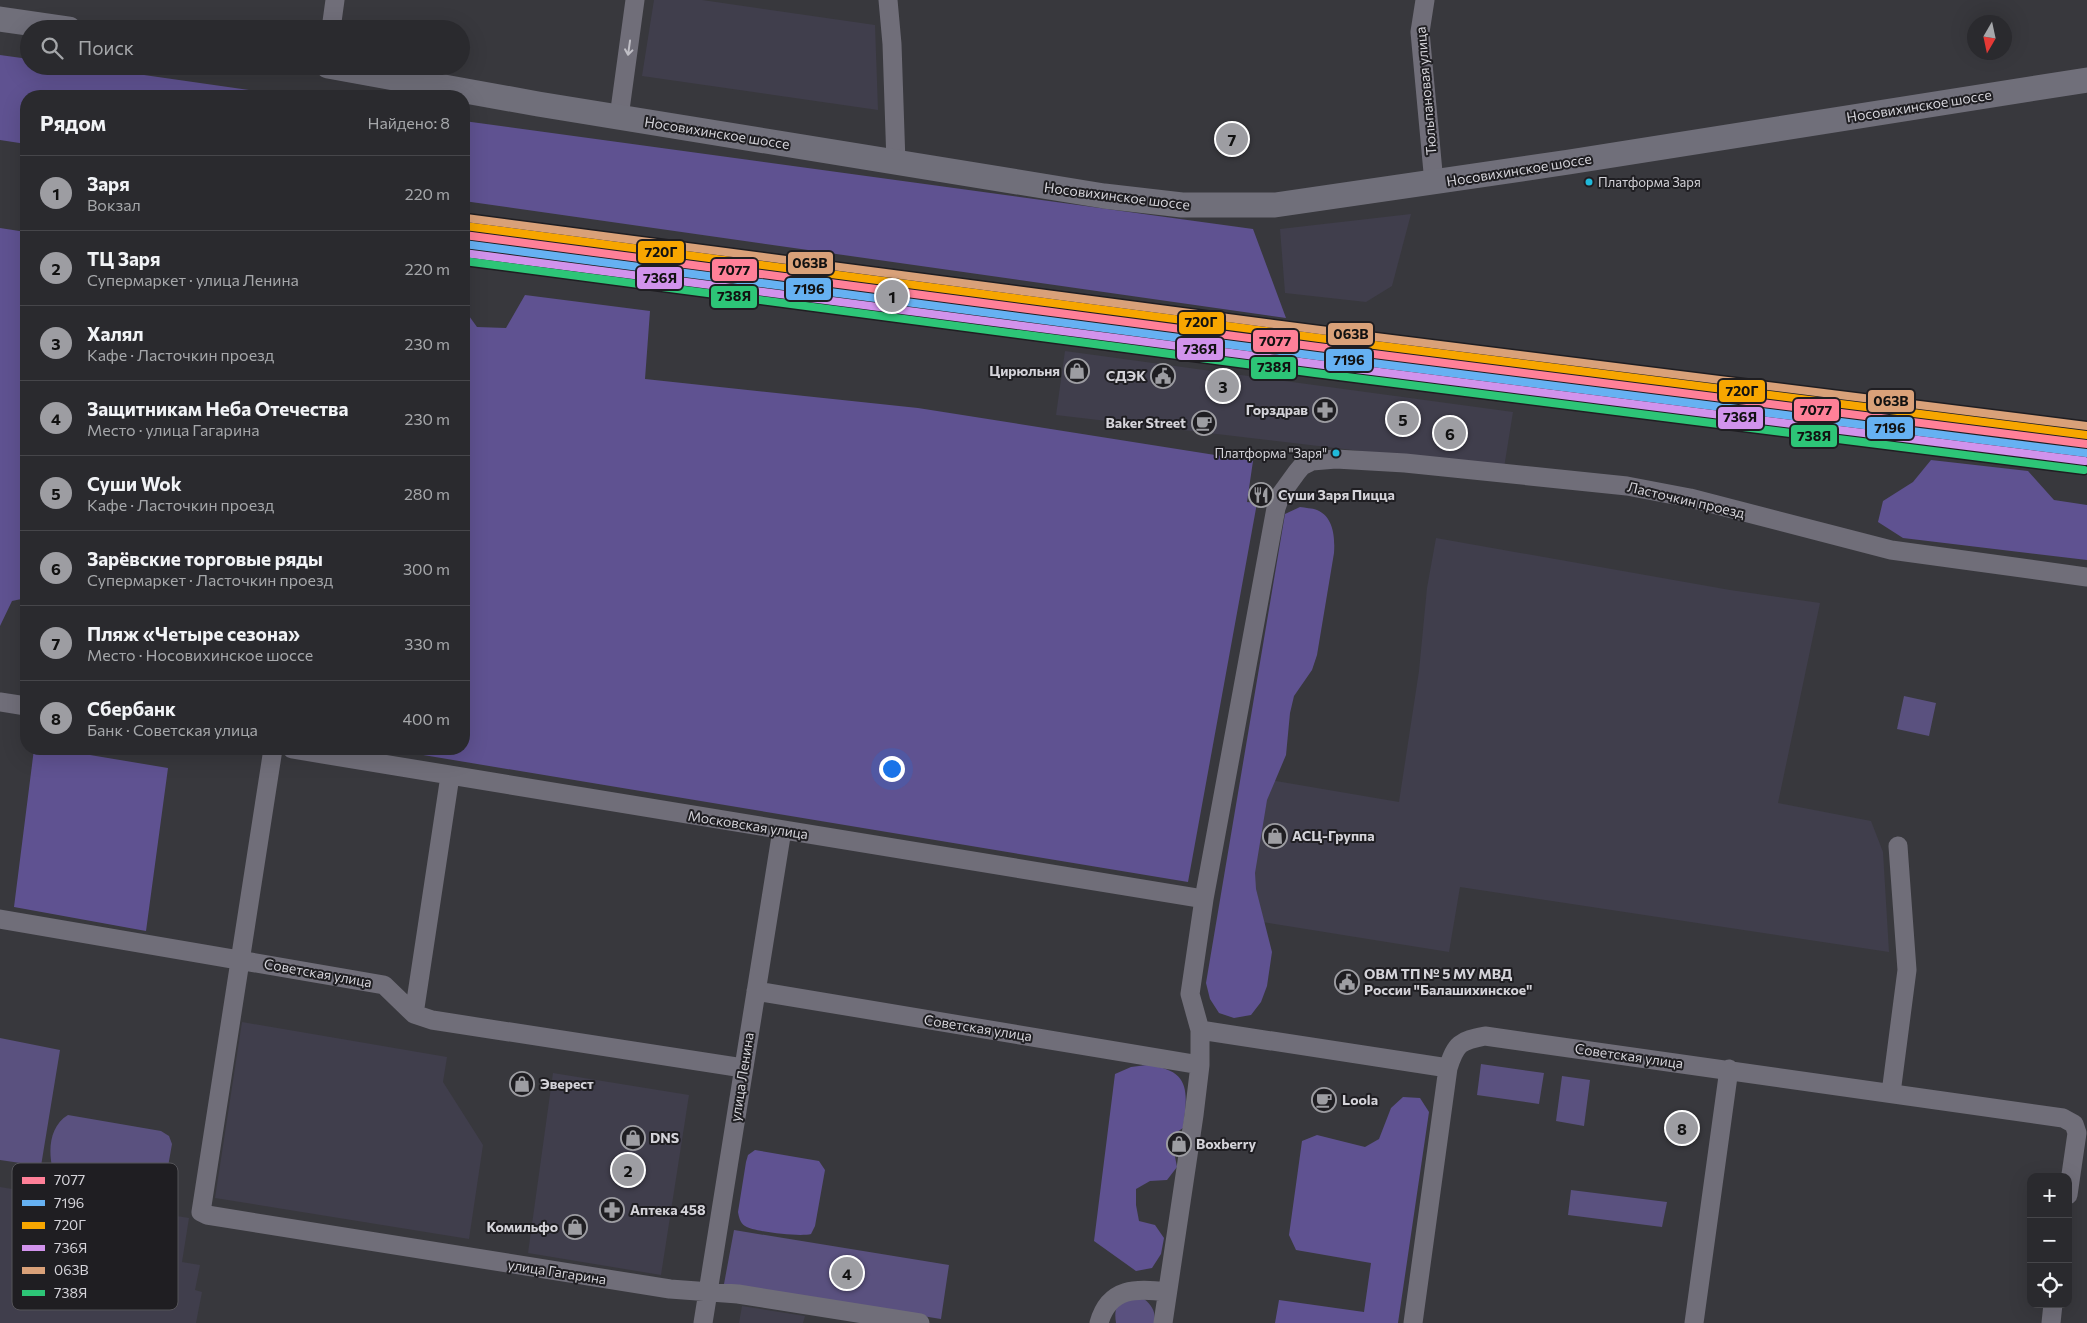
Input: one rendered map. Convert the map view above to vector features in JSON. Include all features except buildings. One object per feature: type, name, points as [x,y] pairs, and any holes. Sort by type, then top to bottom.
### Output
[{"type":"main road","points":[[0,19],[20,22]]},
{"type":"main road","name":"Носовихинское шоссе","points":[[379,75],[465,90]]},
{"type":"main road","name":"Носовихинское шоссе","points":[[470,91],[1104,196],[1182,206],[1275,206],[1434,183],[2087,80]]},
{"type":"street","points":[[332,20],[335,0]]},
{"type":"street","points":[[619,117],[635,0]]},
{"type":"street","points":[[888,0],[892,44],[896,163]]},
{"type":"street","name":"Тюльпановая улица","points":[[1425,0],[1420,32],[1434,183]]},
{"type":"street","name":"Ласточкин проезд","points":[[1163,1323],[1200,1065],[1200,1030],[1190,994],[1204,899],[1276,508],[1281,494],[1302,466],[1312,461],[1336,459],[1405,463],[1598,482],[1690,498],[1891,550],[2087,576]]},
{"type":"street","points":[[0,702],[20,705]]},
{"type":"street","points":[[240,960],[272,755]]},
{"type":"street","name":"Московская улица","points":[[327,755],[1204,899]]},
{"type":"street","points":[[414,1014],[450,776]]},
{"type":"street","name":"улица Ленина","points":[[703,1323],[782,830]]},
{"type":"street","points":[[1891,1093],[1907,970],[1898,846]]},
{"type":"street","name":"Советская улица","points":[[0,919],[384,985],[414,1014],[432,1020],[743,1068]]},
{"type":"street","name":"улица Гагарина","points":[[240,960],[200,1206],[201,1212],[208,1215],[330,1236],[670,1289],[738,1294],[920,1323]]},
{"type":"street","name":"Советская улица","points":[[756,991],[1200,1065]]},
{"type":"street","points":[[1200,1030],[1300,1047],[1448,1068],[1413,1323]]},
{"type":"street","name":"Советская улица","points":[[1448,1068],[1453,1054],[1465,1040],[1485,1036],[2063,1118],[2074,1124],[2077,1133],[2071,1173]]},
{"type":"street","points":[[1694,1323],[1728,1070]]},
{"type":"street","points":[[1099,1323],[1105,1308],[1114,1298],[1125,1291],[1138,1288],[1167,1292]]},
{"type":"street","points":[[2051,1323],[2053,1308]]},
{"type":"shaded area","points":[[654,0],[702,0],[875,25],[878,110],[642,76]]},
{"type":"shaded area","points":[[0,55],[20,58],[20,75],[144,75],[249,90],[20,90],[20,143],[0,140]]},
{"type":"shaded area","points":[[470,122],[1253,229],[1286,318],[470,202]]},
{"type":"shaded area","points":[[1411,214],[1392,286],[1366,302],[1285,293],[1280,229]]},
{"type":"shaded area","points":[[0,228],[20,231],[20,599],[12,601],[0,626]]},
{"type":"shaded area","points":[[525,295],[650,311],[645,379],[918,408],[1253,461],[1247,502],[1257,503],[1188,882],[423,755],[470,755],[470,317],[477,327],[506,328]]},
{"type":"shaded area","points":[[1065,351],[1513,412],[1504,468],[1056,415]]},
{"type":"shaded area","points":[[1931,460],[2028,471],[2054,500],[2087,505],[2087,560],[1903,538],[1878,522],[1883,501],[1913,482]]},
{"type":"shaded area","points":[[1300,507],[1317,510],[1327,518],[1334,535],[1334,553],[1317,655],[1312,670],[1294,696],[1290,713],[1286,755],[1267,800],[1255,873],[1256,889],[1272,952],[1267,986],[1261,1002],[1251,1015],[1234,1018],[1219,1013],[1210,999],[1206,983],[1285,514]]},
{"type":"shaded area","points":[[1436,538],[1730,590],[1820,603],[1778,803],[1871,821],[1883,852],[1889,952],[1460,887],[1449,952],[1244,919],[1264,779],[1399,802],[1419,671],[1427,588]]},
{"type":"shaded area","points":[[1904,696],[1936,703],[1929,736],[1897,729]]},
{"type":"shaded area","points":[[33,755],[90,755],[168,768],[146,931],[14,907]]},
{"type":"shaded area","points":[[242,1022],[447,1057],[443,1082],[483,1145],[469,1239],[215,1198]]},
{"type":"shaded area","points":[[0,1038],[60,1050],[41,1163],[20,1163],[0,1160]]},
{"type":"shaded area","points":[[1481,1064],[1544,1073],[1539,1104],[1477,1095]]},
{"type":"shaded area","points":[[1147,1065],[1172,1072],[1179,1077],[1183,1084],[1186,1103],[1183,1128],[1171,1136],[1177,1167],[1167,1180],[1150,1181],[1136,1189],[1139,1221],[1155,1225],[1164,1238],[1161,1254],[1152,1268],[1136,1271],[1094,1241],[1115,1074],[1131,1067]]},
{"type":"shaded area","points":[[553,1073],[689,1095],[661,1275],[528,1253]]},
{"type":"shaded area","points":[[1562,1076],[1590,1080],[1584,1126],[1556,1121]]},
{"type":"shaded area","points":[[1403,1097],[1420,1098],[1429,1112],[1398,1323],[1275,1323],[1279,1300],[1364,1312],[1371,1263],[1296,1250],[1289,1235],[1302,1141],[1317,1135],[1365,1147],[1379,1139],[1391,1108]]},
{"type":"shaded area","points":[[68,1115],[161,1131],[169,1136],[172,1144],[169,1163],[52,1163],[50,1151],[52,1137],[62,1119]]},
{"type":"shaded area","points":[[755,1150],[819,1161],[825,1170],[815,1226],[811,1234],[797,1235],[767,1232],[745,1226],[740,1220],[738,1212],[746,1162],[748,1155]]},
{"type":"shaded area","points":[[0,1187],[12,1189],[12,1310],[178,1310],[178,1216],[189,1218],[182,1262],[200,1265],[195,1290],[202,1292],[196,1323],[0,1323]]},
{"type":"shaded area","points":[[1571,1190],[1667,1202],[1662,1227],[1568,1215]]},
{"type":"shaded area","points":[[734,1230],[949,1265],[941,1319],[724,1284]]},
{"type":"shaded area","points":[[1144,1299],[1153,1310],[1155,1316],[1154,1323],[1116,1323],[1115,1315],[1118,1306],[1126,1301]]},
{"type":"shaded area","points":[[742,1306],[805,1316],[803,1323],[739,1323]]},
{"type":"transit line","name":"063В","points":[[470,219],[1320,330],[2087,426]]},
{"type":"transit line","name":"720Г","points":[[470,227],[1319,338],[2087,435]]},
{"type":"transit line","name":"7077","points":[[470,236],[1318,347],[2087,444]]},
{"type":"transit line","name":"7196","points":[[470,245],[1317,356],[2086,453]]},
{"type":"transit line","name":"736Я","points":[[470,254],[1316,364],[2085,461]]},
{"type":"transit line","name":"738Я","points":[[470,262],[1315,373],[2084,470]]},
{"type":"place","name":"Пляж «Четыре сезона»","points":[[1232,139]]},
{"type":"place","name":"Платформа Заря","points":[[1589,182]]},
{"type":"place","name":"Заря","points":[[892,296]]},
{"type":"place","name":"Цирюльня","points":[[1077,371]]},
{"type":"place","name":"СДЭК","points":[[1163,376]]},
{"type":"place","name":"Халял","points":[[1223,386]]},
{"type":"place","name":"Горздрав","points":[[1325,410]]},
{"type":"place","name":"Суши Wok","points":[[1403,419]]},
{"type":"place","name":"Baker Street","points":[[1204,423]]},
{"type":"place","name":"Зарёвские торговые ряды","points":[[1450,433]]},
{"type":"place","name":"Платформа \"Заря\"","points":[[1336,453]]},
{"type":"place","name":"Суши Заря Пицца","points":[[1261,495]]},
{"type":"place","name":"АСЦ-Группа","points":[[1275,836]]},
{"type":"place","name":"ОВМ ТП № 5 МУ МВД России \"Балашихинское\"","points":[[1347,982]]},
{"type":"place","name":"Эверест","points":[[522,1084]]},
{"type":"place","name":"Loola","points":[[1324,1100]]},
{"type":"place","name":"Сбербанк","points":[[1682,1128]]},
{"type":"place","name":"DNS","points":[[633,1138]]},
{"type":"place","name":"Boxberry","points":[[1179,1144]]},
{"type":"place","name":"ТЦ Заря","points":[[628,1170]]},
{"type":"place","name":"Аптека 458","points":[[612,1210]]},
{"type":"place","name":"Комильфо","points":[[575,1227]]},
{"type":"place","name":"Защитникам Неба Отечества","points":[[847,1273]]}]
